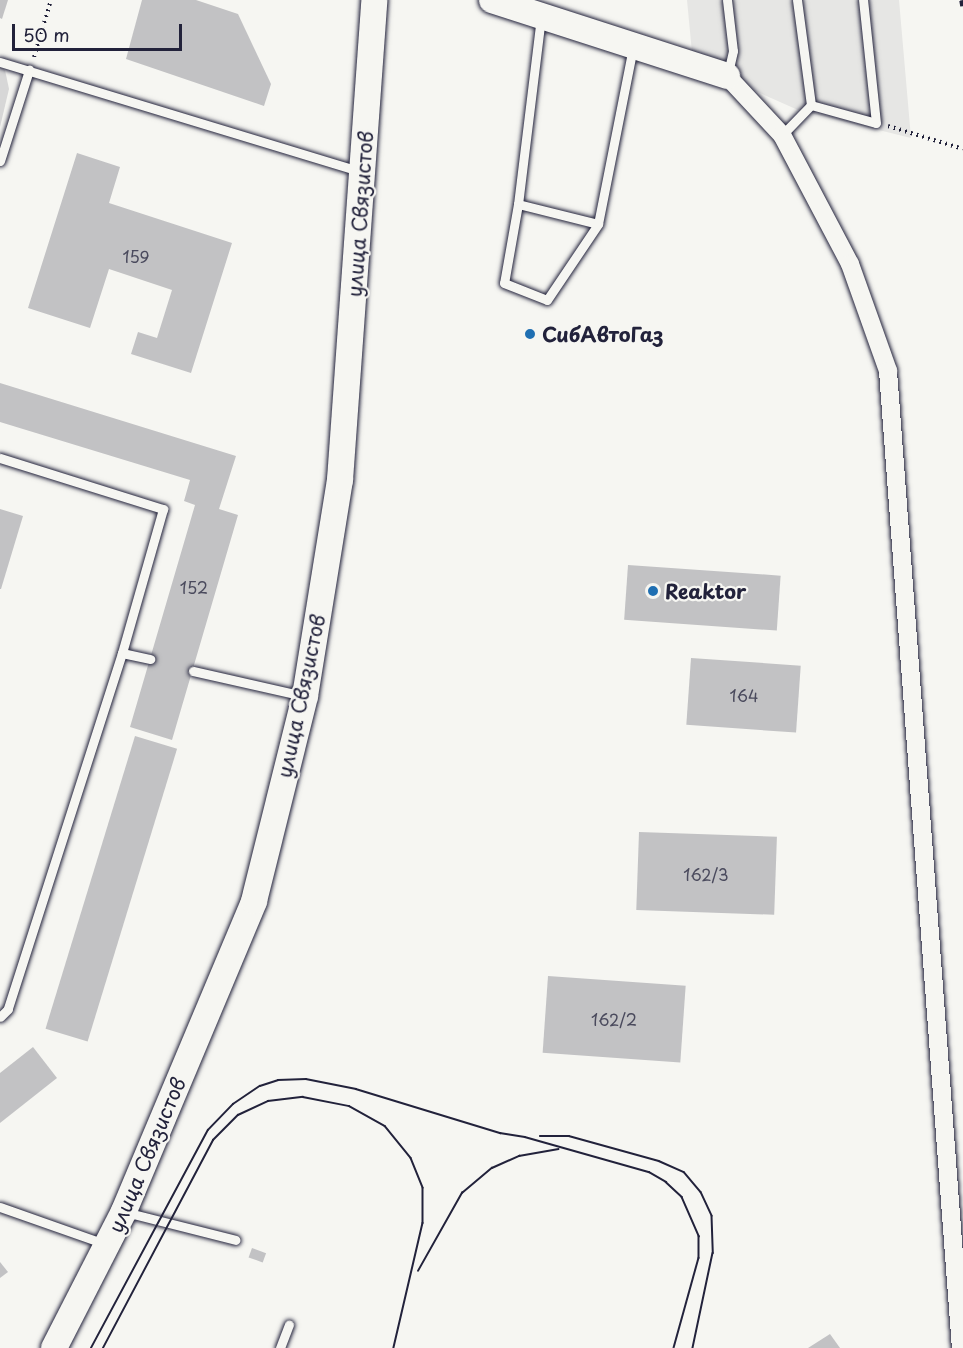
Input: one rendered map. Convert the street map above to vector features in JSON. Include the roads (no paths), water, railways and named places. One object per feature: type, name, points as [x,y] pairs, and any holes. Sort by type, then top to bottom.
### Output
[{"type":"main road","name":"улица Связистов","points":[[54,1348],[124,1211],[254,901],[305,696],[340,480],[364,172],[374,0]]},
{"type":"main road","points":[[492,0],[633,43],[727,76]]},
{"type":"street","points":[[727,76],[782,135],[850,264],[888,371],[961,1348]]},
{"type":"lane","points":[[727,0],[733,51],[727,76]]},
{"type":"lane","points":[[797,0],[811,105]]},
{"type":"lane","points":[[811,105],[876,123],[863,0]]},
{"type":"lane","points":[[541,15],[518,204],[504,284],[547,300],[598,224],[633,43]]},
{"type":"lane","points":[[0,62],[364,172]]},
{"type":"lane","points":[[0,160],[29,70]]},
{"type":"lane","points":[[782,135],[811,105]]},
{"type":"lane","points":[[518,204],[598,224]]},
{"type":"lane","points":[[0,458],[163,509],[122,652],[8,1009],[0,1017]]},
{"type":"lane","points":[[122,652],[150,659]]},
{"type":"lane","points":[[192,671],[305,696]]},
{"type":"lane","points":[[0,1207],[108,1245]]},
{"type":"lane","points":[[124,1211],[236,1240]]},
{"type":"lane","points":[[280,1348],[289,1325]]},
{"type":"tram line","points":[[91,1348],[208,1130],[233,1104],[260,1086],[278,1080],[306,1079],[356,1089],[500,1133],[525,1137],[649,1172],[666,1182],[682,1197],[699,1236],[699,1258],[674,1348]]},
{"type":"tram line","points":[[103,1348],[213,1140],[238,1115],[268,1101],[303,1097],[349,1106],[385,1126],[411,1158],[423,1188],[423,1223],[394,1348]]},
{"type":"tram line","points":[[540,1136],[569,1136],[659,1161],[684,1172],[701,1192],[712,1216],[713,1253],[693,1348]]},
{"type":"tram line","points":[[418,1271],[462,1193],[492,1168],[519,1156],[558,1149]]},
{"type":"railway","points":[[962,0],[963,6]]},
{"type":"place","name":"СибАвтоГаз","points":[[530,334]]},
{"type":"place","name":"Reaktor","points":[[653,591]]}]
